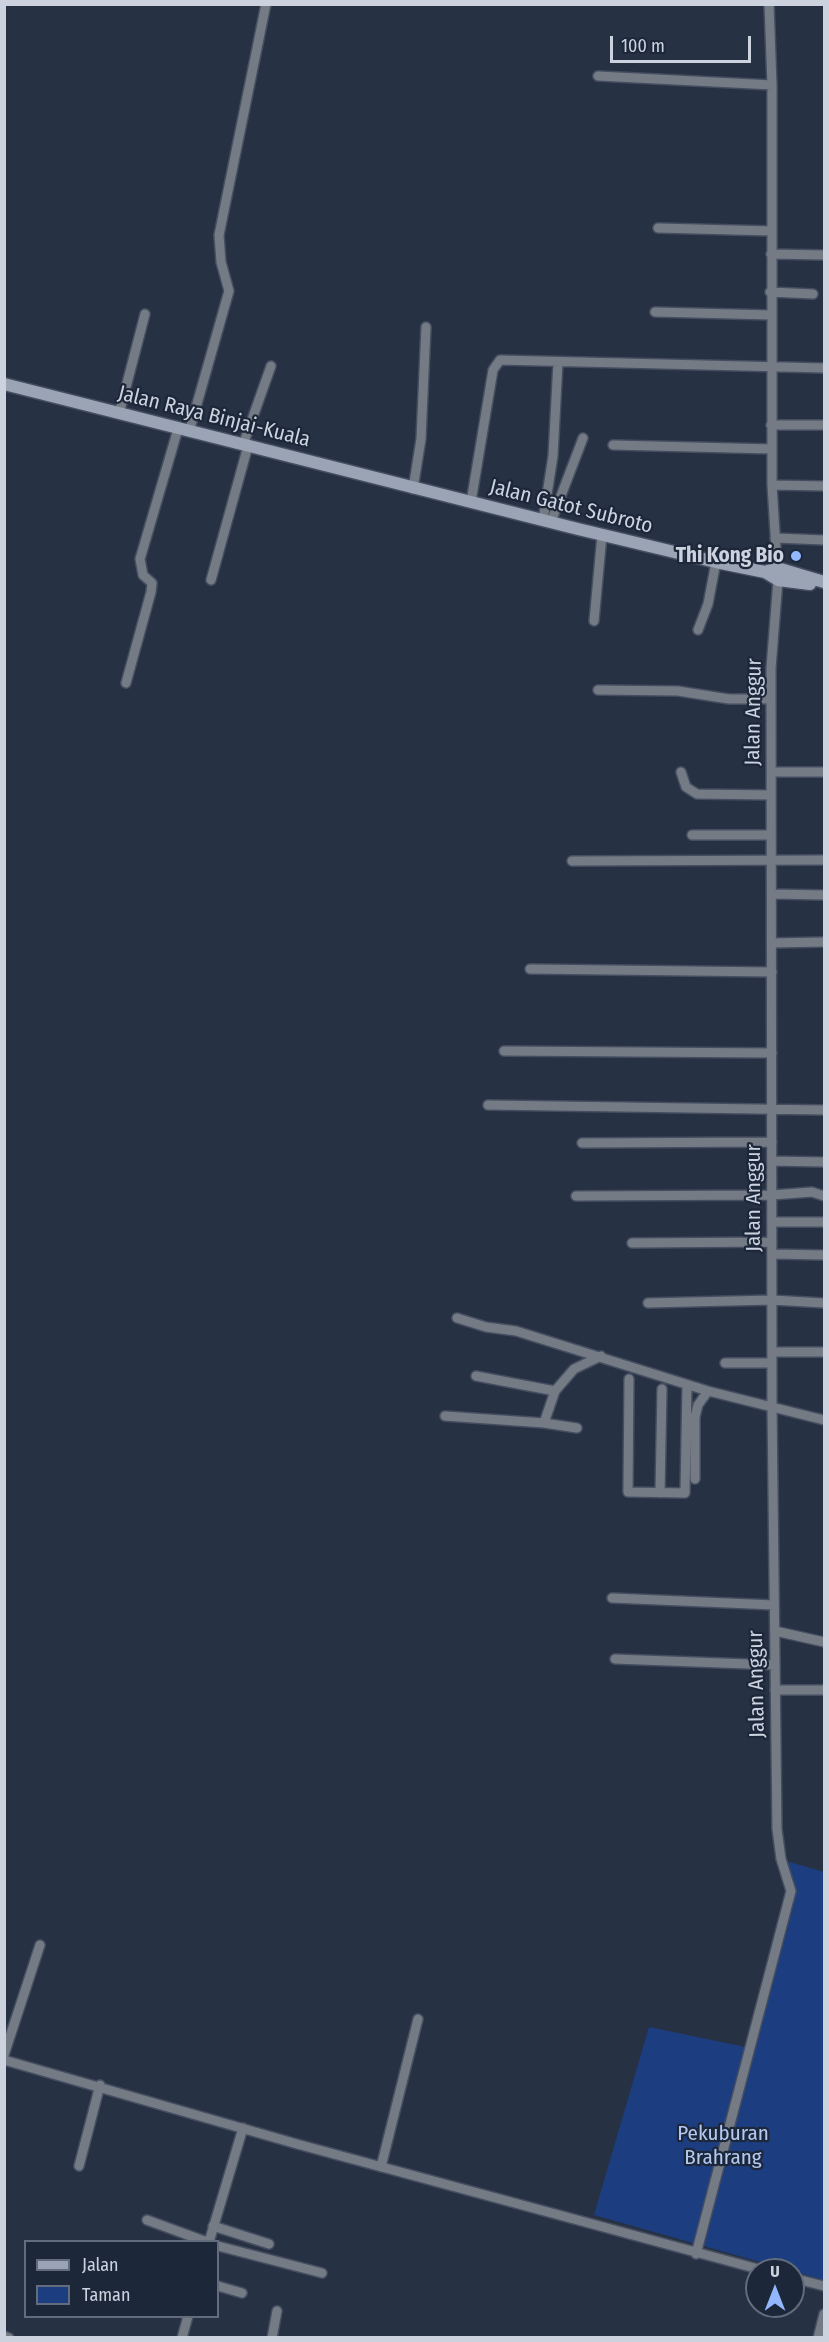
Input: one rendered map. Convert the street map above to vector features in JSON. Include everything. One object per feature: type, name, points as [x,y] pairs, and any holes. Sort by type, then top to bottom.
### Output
[{"type":"main road","name":"Jalan Raya Binjai-Kuala","points":[[4,384],[413,489]]},
{"type":"main road","name":"Jalan Gatot Subroto","points":[[413,489],[716,562],[825,582]]},
{"type":"main road","points":[[773,573],[825,588]]},
{"type":"street","points":[[126,683],[151,592],[152,583],[143,575],[140,559],[229,291],[221,262],[219,235],[266,4]]},
{"type":"street","name":"Jalan Anggur","points":[[696,2254],[791,1891],[781,1859],[777,1829],[774,1605],[771,668],[775,538],[771,424],[772,85],[769,4]]},
{"type":"street","points":[[598,76],[772,85]]},
{"type":"street","points":[[658,228],[772,231]]},
{"type":"street","points":[[771,254],[825,255]]},
{"type":"street","points":[[770,292],[813,294]]},
{"type":"street","points":[[655,312],[771,315]]},
{"type":"street","points":[[119,414],[145,314]]},
{"type":"street","points":[[413,489],[421,440],[426,327]]},
{"type":"street","points":[[471,502],[495,364],[504,360],[825,368]]},
{"type":"street","points":[[547,521],[558,362]]},
{"type":"street","points":[[211,580],[245,446],[271,366]]},
{"type":"street","points":[[771,424],[825,425]]},
{"type":"street","points":[[547,521],[583,438]]},
{"type":"street","points":[[613,445],[772,449]]},
{"type":"street","points":[[772,485],[825,486]]},
{"type":"street","points":[[594,621],[602,535]]},
{"type":"street","points":[[775,538],[825,540]]},
{"type":"street","points":[[698,630],[708,604],[716,562]]},
{"type":"street","points":[[598,690],[678,691],[729,699],[771,699]]},
{"type":"street","points":[[681,772],[686,787],[698,794],[771,795]]},
{"type":"street","points":[[771,772],[825,772]]},
{"type":"street","points":[[692,835],[771,835]]},
{"type":"street","points":[[572,861],[825,860]]},
{"type":"street","points":[[771,894],[825,895]]},
{"type":"street","points":[[771,943],[825,942]]},
{"type":"street","points":[[530,969],[772,972]]},
{"type":"street","points":[[504,1051],[772,1053]]},
{"type":"street","points":[[488,1105],[825,1110]]},
{"type":"street","points":[[582,1143],[772,1142]]},
{"type":"street","points":[[772,1161],[825,1162]]},
{"type":"street","points":[[576,1196],[772,1195],[812,1192],[825,1196]]},
{"type":"street","points":[[772,1222],[825,1222]]},
{"type":"street","points":[[632,1243],[772,1242]]},
{"type":"street","points":[[772,1254],[825,1255]]},
{"type":"street","points":[[648,1303],[772,1300],[825,1302]]},
{"type":"street","points":[[457,1318],[486,1327],[516,1331],[708,1391],[825,1420]]},
{"type":"street","points":[[772,1352],[825,1352]]},
{"type":"street","points":[[544,1422],[555,1391],[574,1369],[601,1356]]},
{"type":"street","points":[[725,1363],[772,1363]]},
{"type":"street","points":[[476,1377],[555,1391]]},
{"type":"street","points":[[629,1378],[628,1492],[685,1493],[687,1385]]},
{"type":"street","points":[[660,1493],[662,1389]]},
{"type":"street","points":[[695,1479],[695,1417],[698,1404],[708,1391]]},
{"type":"street","points":[[445,1416],[544,1422],[577,1428]]},
{"type":"street","points":[[612,1598],[774,1605]]},
{"type":"street","points":[[775,1632],[825,1642]]},
{"type":"street","points":[[615,1659],[775,1665]]},
{"type":"street","points":[[775,1690],[825,1690]]},
{"type":"street","points":[[4,2055],[40,1945]]},
{"type":"street","points":[[381,2167],[418,2019]]},
{"type":"street","points":[[4,2060],[100,2085],[381,2167],[745,2266]]},
{"type":"street","points":[[79,2166],[100,2085]]},
{"type":"street","points":[[208,2240],[243,2128]]},
{"type":"street","points":[[147,2220],[205,2240]]},
{"type":"street","points":[[213,2226],[269,2244]]},
{"type":"street","points":[[219,2246],[322,2273]]},
{"type":"street","points":[[805,2281],[825,2286]]},
{"type":"street","points":[[219,2286],[242,2293]]},
{"type":"street","points":[[272,2337],[277,2312]]},
{"type":"street","points":[[818,2337],[825,2314]]},
{"type":"street","points":[[182,2337],[187,2318]]},
{"type":"street","points":[[4,2336],[9,2337]]},
{"type":"green space","name":"Pekuburan Brahrang","points":[[786,1861],[824,1872],[824,2280],[805,2275],[805,2258],[746,2258],[594,2215],[649,2027],[755,2049],[795,1899]]},
{"type":"place","name":"Thi Kong Bio","points":[[796,556]]}]
